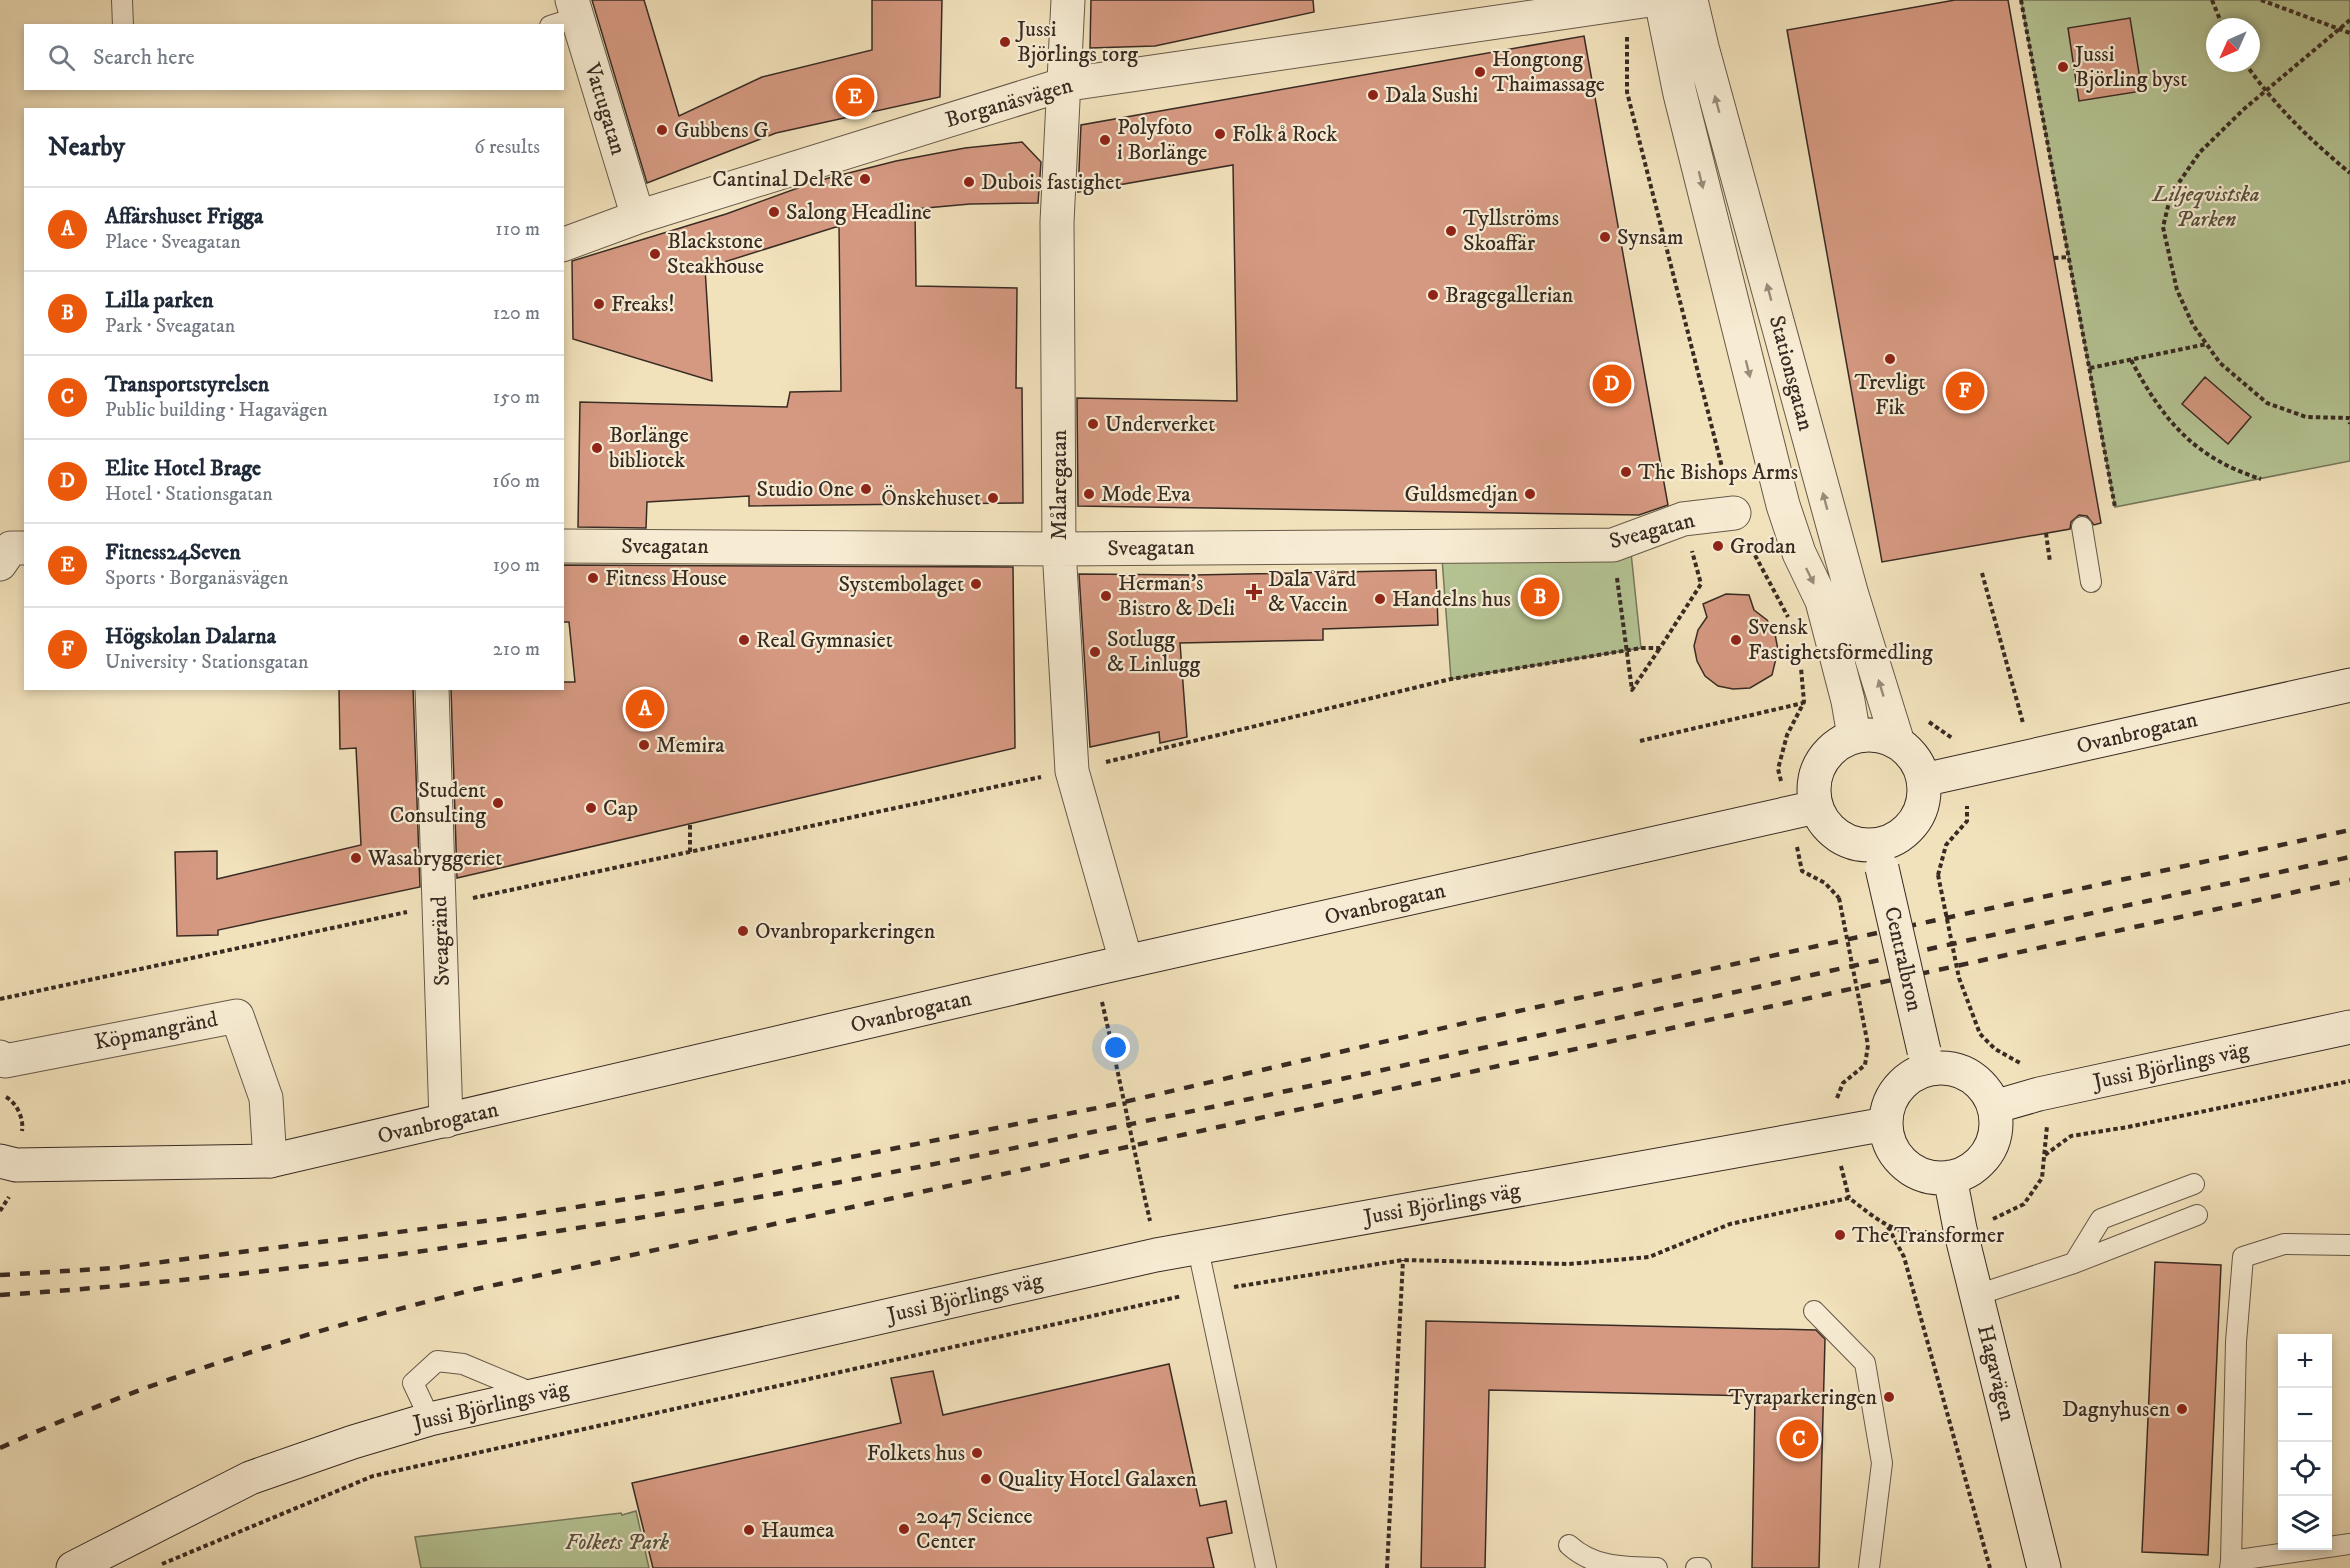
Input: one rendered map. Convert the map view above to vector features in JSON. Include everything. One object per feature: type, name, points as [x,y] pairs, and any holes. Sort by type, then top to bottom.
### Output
[{"type":"street","name":"Målaregatan","points":[[1068,0],[1062,85],[1057,230],[1059,549],[1072,771],[1126,962]]},
{"type":"street","name":"Stationsgatan","points":[[1661,0],[1680,94],[1783,505],[1799,554],[1822,601],[1848,701],[1854,736]]},
{"type":"street","name":"Stationsgatan","points":[[1691,0],[1701,47],[1845,573],[1898,744]]},
{"type":"street","name":"Borganäsvägen","points":[[564,244],[638,217],[1062,85],[1638,2]]},
{"type":"street","name":"Vattugatan","points":[[567,14],[596,79],[638,217]]},
{"type":"street","name":"Sveagatan","points":[[564,546],[1059,549],[1613,545],[1683,519],[1734,513]]},
{"type":"street","name":"Ovanbrogatan","points":[[1923,780],[2350,685]]},
{"type":"street","name":"Sveagränd","points":[[432,690],[447,1121]]},
{"type":"street","points":[[1870,735],[1884,737],[1898,744],[1910,753],[1918,766],[1923,780],[1923,798],[1917,814],[1907,829],[1893,838],[1879,856],[1840,837],[1826,824],[1803,811],[1814,790],[1816,772],[1825,756],[1838,744],[1854,736],[1870,735]]},
{"type":"street","name":"Ovanbrogatan","points":[[0,1161],[16,1165],[270,1161],[1126,962],[1803,811]]},
{"type":"street","name":"Centralbron","points":[[1879,856],[1926,1060]]},
{"type":"street","name":"Köpmangränd","points":[[0,1057],[5,1061],[237,1016],[266,1098],[270,1161]]},
{"type":"street","name":"Jussi Björlings väg","points":[[1994,1107],[2039,1094],[2350,1028]]},
{"type":"street","points":[[1926,1060],[1945,1068],[1961,1071],[1976,1079],[1987,1092],[1994,1107],[1996,1125],[1992,1144],[1982,1159],[1968,1171],[1950,1177],[1931,1177],[1914,1171],[1899,1159],[1890,1143],[1886,1124],[1889,1106],[1898,1089],[1926,1060]]},
{"type":"street","name":"Jussi Björlings väg","points":[[73,1568],[250,1478],[353,1442],[430,1419],[1144,1258],[1886,1124]]},
{"type":"street","name":"Hagavägen","points":[[1950,1177],[1960,1229],[2044,1568]]},
{"type":"lane","points":[[122,0],[123,24]]},
{"type":"lane","points":[[2082,527],[2091,582]]},
{"type":"lane","points":[[2074,1263],[2101,1219],[2194,1184]]},
{"type":"lane","points":[[1977,1295],[2074,1263],[2197,1215]]},
{"type":"lane","points":[[2350,1245],[2284,1244],[2243,1257],[2236,1342],[2231,1564],[2350,1544]]},
{"type":"lane","points":[[1198,1249],[1266,1568]]},
{"type":"lane","points":[[1814,1311],[1865,1363],[1882,1463],[1869,1568]]},
{"type":"lane","points":[[430,1419],[413,1383],[436,1361],[463,1364],[537,1395]]},
{"type":"lane","points":[[1569,1545],[1589,1560],[1611,1567],[1657,1568]]},
{"type":"lane","points":[[1696,1568],[1701,1568]]},
{"type":"path","points":[[2021,0],[2115,507]]},
{"type":"path","points":[[2212,0],[2219,18]]},
{"type":"path","points":[[2261,0],[2350,33]]},
{"type":"path","points":[[1638,2],[1627,92],[1734,513],[1789,618],[1791,628]]},
{"type":"path","points":[[2350,20],[2266,91],[2200,152],[2171,194],[2163,227],[2177,290],[2193,325],[2220,363],[2267,403],[2306,417],[2350,418],[2350,424]]},
{"type":"path","points":[[2252,72],[2301,130],[2350,173]]},
{"type":"path","points":[[2054,258],[2069,257]]},
{"type":"path","points":[[2090,368],[2207,344]]},
{"type":"path","points":[[2131,360],[2164,415],[2189,440],[2212,459],[2235,471],[2261,479]]},
{"type":"path","points":[[1613,545],[1632,690],[1701,584],[1683,519]]},
{"type":"path","points":[[2046,533],[2050,562]]},
{"type":"path","points":[[1982,573],[2026,732]]},
{"type":"path","points":[[0,999],[1072,771],[1451,679],[1627,650],[1660,648]]},
{"type":"path","points":[[1799,659],[1804,702],[1787,735],[1778,769],[1803,811],[1802,871],[1826,883],[1839,898],[1868,1045],[1865,1065],[1843,1083],[1834,1103]]},
{"type":"path","points":[[1640,741],[1804,702]]},
{"type":"path","points":[[690,824],[690,852]]},
{"type":"path","points":[[153,1568],[373,1476],[1207,1292],[1403,1260],[1569,1264],[1649,1257],[1730,1224],[1849,1198],[1888,1227],[1911,1234],[1960,1229],[1990,1220],[2024,1204],[2042,1178],[2046,1155],[2047,1122],[2039,1094],[2026,1067],[1995,1049],[1980,1034],[1959,978],[1938,874]]},
{"type":"path","points":[[1104,1009],[1149,1215]]},
{"type":"path","points":[[2046,1155],[2071,1136],[2128,1127],[2350,1082]]},
{"type":"path","points":[[1888,1227],[1904,1257],[1990,1568]]},
{"type":"path","points":[[1387,1568],[1403,1260]]},
{"type":"green space","name":"Liljeqvistska Parken","points":[[2021,0],[2350,0],[2350,461],[2115,507]]},
{"type":"green space","points":[[1630,543],[1641,648],[1451,679],[1441,545]]},
{"type":"green space","name":"Folkets Park","points":[[636,1511],[649,1568],[421,1568],[415,1537],[621,1513],[622,1515]]},
{"type":"building","points":[[592,0],[644,0],[679,116],[762,77],[872,50],[872,0],[942,0],[940,97],[776,133],[647,183]]},
{"type":"building","points":[[1091,0],[1313,0],[1314,12],[1155,46],[1090,48]]},
{"type":"building","points":[[1955,0],[2008,0],[2101,523],[2094,525],[2087,516],[2079,515],[2071,522],[2070,529],[1882,562],[1787,30]]},
{"type":"building","points":[[2130,18],[2142,91],[2079,101],[2068,28]]},
{"type":"building","name":"Bragegallerian","points":[[1584,36],[1668,505],[1639,515],[1078,506],[1077,398],[1237,401],[1233,165],[1078,192],[1081,125]]},
{"type":"building","points":[[1022,142],[1041,162],[1038,203],[970,204],[915,209],[916,286],[1017,288],[1016,388],[1022,388],[1023,503],[749,506],[749,496],[647,502],[646,528],[578,527],[580,402],[787,407],[790,392],[841,391],[839,226],[705,268],[712,381],[573,339],[572,261],[726,214],[817,181],[896,161],[965,148]]},
{"type":"building","points":[[2205,377],[2251,417],[2228,444],[2182,404]]},
{"type":"building","points":[[564,565],[1013,567],[1015,748],[457,878],[451,690],[564,690],[564,682],[575,682],[569,622],[564,622]]},
{"type":"building","points":[[1436,570],[1438,625],[1323,629],[1323,640],[1180,643],[1187,737],[1160,743],[1159,732],[1090,747],[1079,574],[1194,575]]},
{"type":"building","name":"Svensk Fastighetsförmedling","points":[[1726,594],[1749,595],[1754,610],[1767,620],[1775,634],[1778,650],[1772,675],[1750,688],[1733,689],[1718,686],[1705,676],[1697,661],[1694,646],[1698,630],[1707,617],[1703,604]]},
{"type":"building","points":[[339,690],[413,690],[420,887],[218,930],[218,935],[177,936],[175,852],[217,851],[217,879],[361,845],[356,748],[340,749]]},
{"type":"building","name":"Dagnyhusen","points":[[2155,1262],[2221,1265],[2208,1555],[2142,1552]]},
{"type":"building","points":[[1426,1321],[1816,1330],[1825,1339],[1819,1568],[1752,1568],[1755,1396],[1489,1390],[1485,1568],[1421,1568]]},
{"type":"building","name":"Folkets hus","points":[[1169,1364],[1200,1506],[1226,1501],[1232,1533],[1207,1538],[1214,1568],[653,1568],[632,1483],[901,1423],[891,1378],[933,1371],[943,1415]]},
{"type":"railway","points":[[0,1275],[115,1268],[501,1219],[696,1188],[1107,1106],[1482,1019],[2350,830]]},
{"type":"railway","points":[[0,1295],[165,1282],[329,1263],[493,1241],[819,1186],[981,1155],[1305,1087],[2350,857]]},
{"type":"railway","points":[[0,1448],[115,1400],[232,1358],[351,1322],[472,1290],[2350,880]]},
{"type":"place","name":"Jussi Björlings torg","points":[[1005,42]]},
{"type":"place","name":"Jussi Björling byst","points":[[2063,67]]},
{"type":"place","name":"Hongtong Thaimassage","points":[[1480,72]]},
{"type":"place","name":"Dala Sushi","points":[[1373,95]]},
{"type":"place","name":"Fitness24Seven","points":[[855,97]]},
{"type":"place","name":"Gubbens G","points":[[662,130]]},
{"type":"place","name":"Folk å Rock","points":[[1220,134]]},
{"type":"place","name":"Polyfoto i Borlänge","points":[[1105,140]]},
{"type":"place","name":"Cantinal Del Re","points":[[865,179]]},
{"type":"place","name":"Dubois fastighet","points":[[969,182]]},
{"type":"place","name":"Salong Headline","points":[[774,212]]},
{"type":"place","name":"Tyllströms Skoaffär","points":[[1451,231]]},
{"type":"place","name":"Synsam","points":[[1605,237]]},
{"type":"place","name":"Blackstone Steakhouse","points":[[655,254]]},
{"type":"place","name":"Bragegallerian","points":[[1433,295]]},
{"type":"place","name":"Freaks!","points":[[599,304]]},
{"type":"place","name":"Trevligt Fik","points":[[1890,359]]},
{"type":"place","name":"Elite Hotel Brage","points":[[1612,384]]},
{"type":"place","name":"Högskolan Dalarna","points":[[1965,391]]},
{"type":"place","name":"Underverket","points":[[1093,424]]},
{"type":"place","name":"Borlänge bibliotek","points":[[597,448]]},
{"type":"place","name":"The Bishops Arms","points":[[1626,472]]},
{"type":"place","name":"Studio One","points":[[866,489]]},
{"type":"place","name":"Mode Eva","points":[[1089,494]]},
{"type":"place","name":"Guldsmedjan","points":[[1530,494]]},
{"type":"place","name":"Önskehuset","points":[[993,498]]},
{"type":"place","name":"Grodan","points":[[1718,546]]},
{"type":"place","name":"Fitness House","points":[[593,578]]},
{"type":"place","name":"Systembolaget","points":[[976,584]]},
{"type":"place","name":"Dala Vård & Vaccin","points":[[1254,592]]},
{"type":"place","name":"Herman's Bistro & Deli","points":[[1106,596]]},
{"type":"place","name":"Lilla parken","points":[[1540,597]]},
{"type":"place","name":"Handelns hus","points":[[1380,599]]},
{"type":"place","name":"Real Gymnasiet","points":[[744,640]]},
{"type":"place","name":"Svensk Fastighetsförmedling","points":[[1736,640]]},
{"type":"place","name":"Sotlugg & Linlugg","points":[[1095,652]]},
{"type":"place","name":"Affärshuset Frigga","points":[[645,709]]},
{"type":"place","name":"Memira","points":[[644,745]]},
{"type":"place","name":"Student Consulting","points":[[498,803]]},
{"type":"place","name":"Cap","points":[[591,808]]},
{"type":"place","name":"Wasabryggeriet","points":[[356,858]]},
{"type":"place","name":"Ovanbroparkeringen","points":[[743,931]]},
{"type":"place","name":"The Transformer","points":[[1840,1235]]},
{"type":"place","name":"Tyraparkeringen","points":[[1889,1397]]},
{"type":"place","name":"Dagnyhusen","points":[[2182,1409]]},
{"type":"place","name":"Transportstyrelsen","points":[[1799,1439]]},
{"type":"place","name":"Folkets hus","points":[[977,1453]]},
{"type":"place","name":"Quality Hotel Galaxen","points":[[986,1479]]},
{"type":"place","name":"2047 Science Center","points":[[904,1529]]},
{"type":"place","name":"Haumea","points":[[749,1530]]}]
